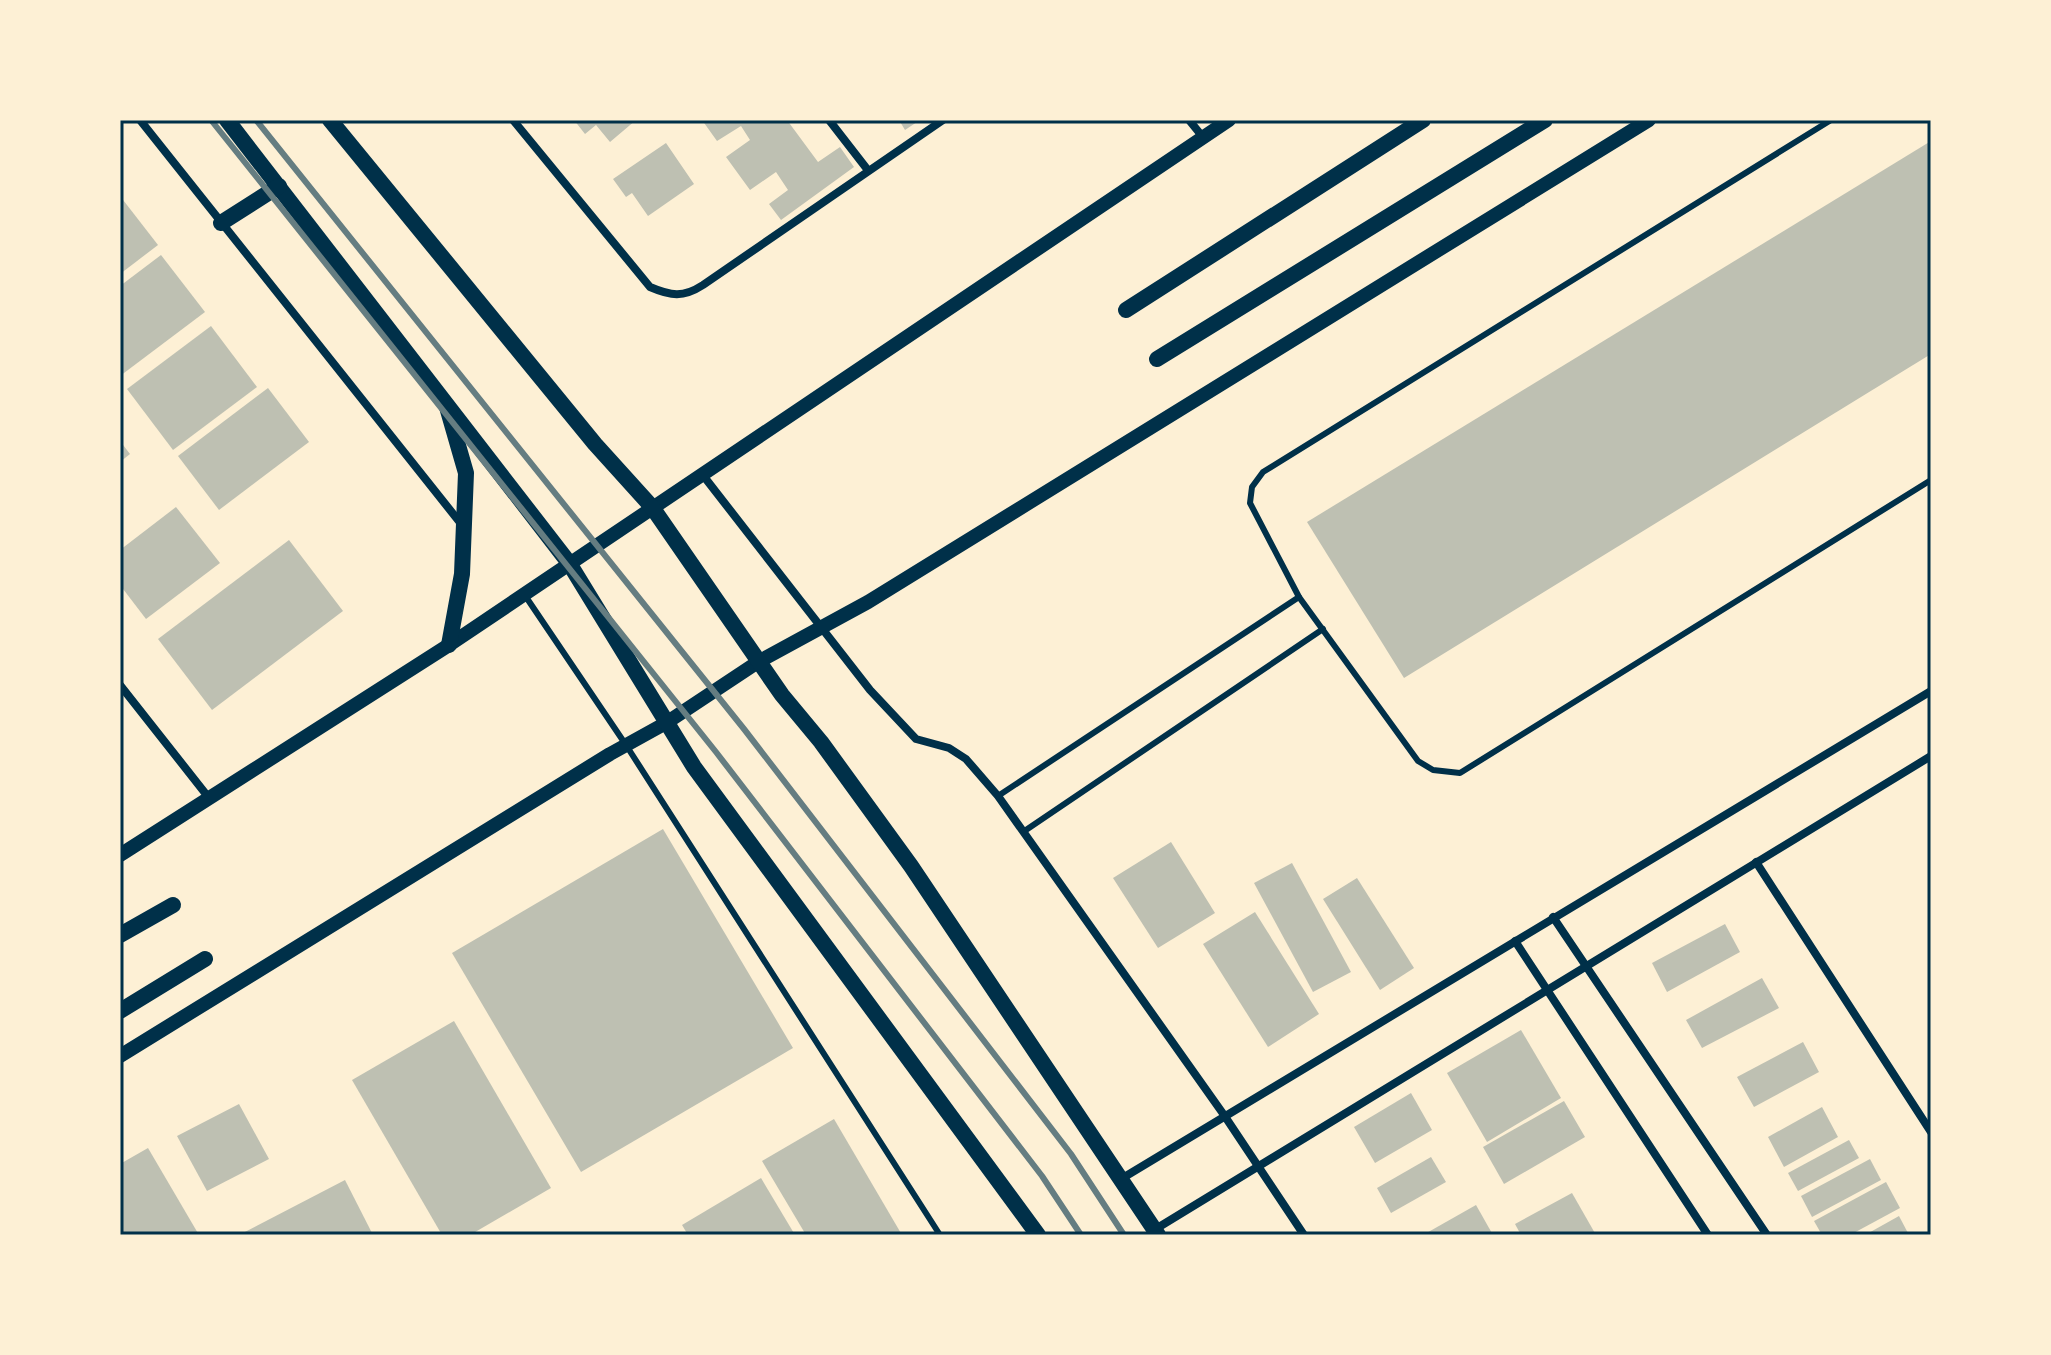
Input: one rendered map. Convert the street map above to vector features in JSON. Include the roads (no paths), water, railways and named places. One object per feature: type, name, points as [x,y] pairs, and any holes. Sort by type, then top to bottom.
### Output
[{"type":"main road","points":[[227,120],[569,563],[694,767],[1038,1235]]},
{"type":"main road","points":[[330,120],[595,444],[652,507],[758,662],[911,866],[1156,1232]]},
{"type":"main road","points":[[1126,310],[1423,120]]},
{"type":"main road","points":[[1157,359],[1545,120]]},
{"type":"main road","points":[[221,223],[279,186]]},
{"type":"main road","points":[[445,399],[466,473],[462,574],[449,645]]},
{"type":"main road","points":[[120,935],[173,905]]},
{"type":"main road","points":[[120,1011],[205,959]]},
{"type":"street","points":[[140,120],[465,529]]},
{"type":"street","points":[[513,120],[650,287],[671,296],[697,289],[867,169],[943,120]]},
{"type":"street","points":[[829,120],[867,169]]},
{"type":"street","points":[[1189,120],[1202,136]]},
{"type":"street","points":[[120,855],[449,645],[700,473],[1229,120]]},
{"type":"street","points":[[120,1056],[666,723],[758,662],[821,630],[1649,120]]},
{"type":"street","points":[[700,473],[870,690],[916,739],[949,748],[966,759],[998,796],[1224,1115],[1304,1235]]},
{"type":"street","points":[[120,685],[209,798]]},
{"type":"street","points":[[1121,1179],[1931,691]]},
{"type":"street","points":[[1156,1232],[1258,1165],[1931,756]]},
{"type":"street","points":[[1756,862],[1931,1132]]},
{"type":"street","points":[[1553,917],[1767,1235]]},
{"type":"street","points":[[1515,941],[1708,1235]]},
{"type":"lane","points":[[1831,120],[1263,472],[1252,487],[1250,503],[1299,597],[1418,761],[1433,770],[1460,773],[1931,480]]},
{"type":"lane","points":[[524,594],[626,745],[940,1235]]},
{"type":"lane","points":[[998,796],[1299,597]]},
{"type":"lane","points":[[1023,832],[1323,629]]},
{"type":"railway","points":[[211,120],[716,752],[1042,1176],[1081,1235]]},
{"type":"railway","points":[[256,120],[744,729],[1071,1154],[1124,1235]]}]
